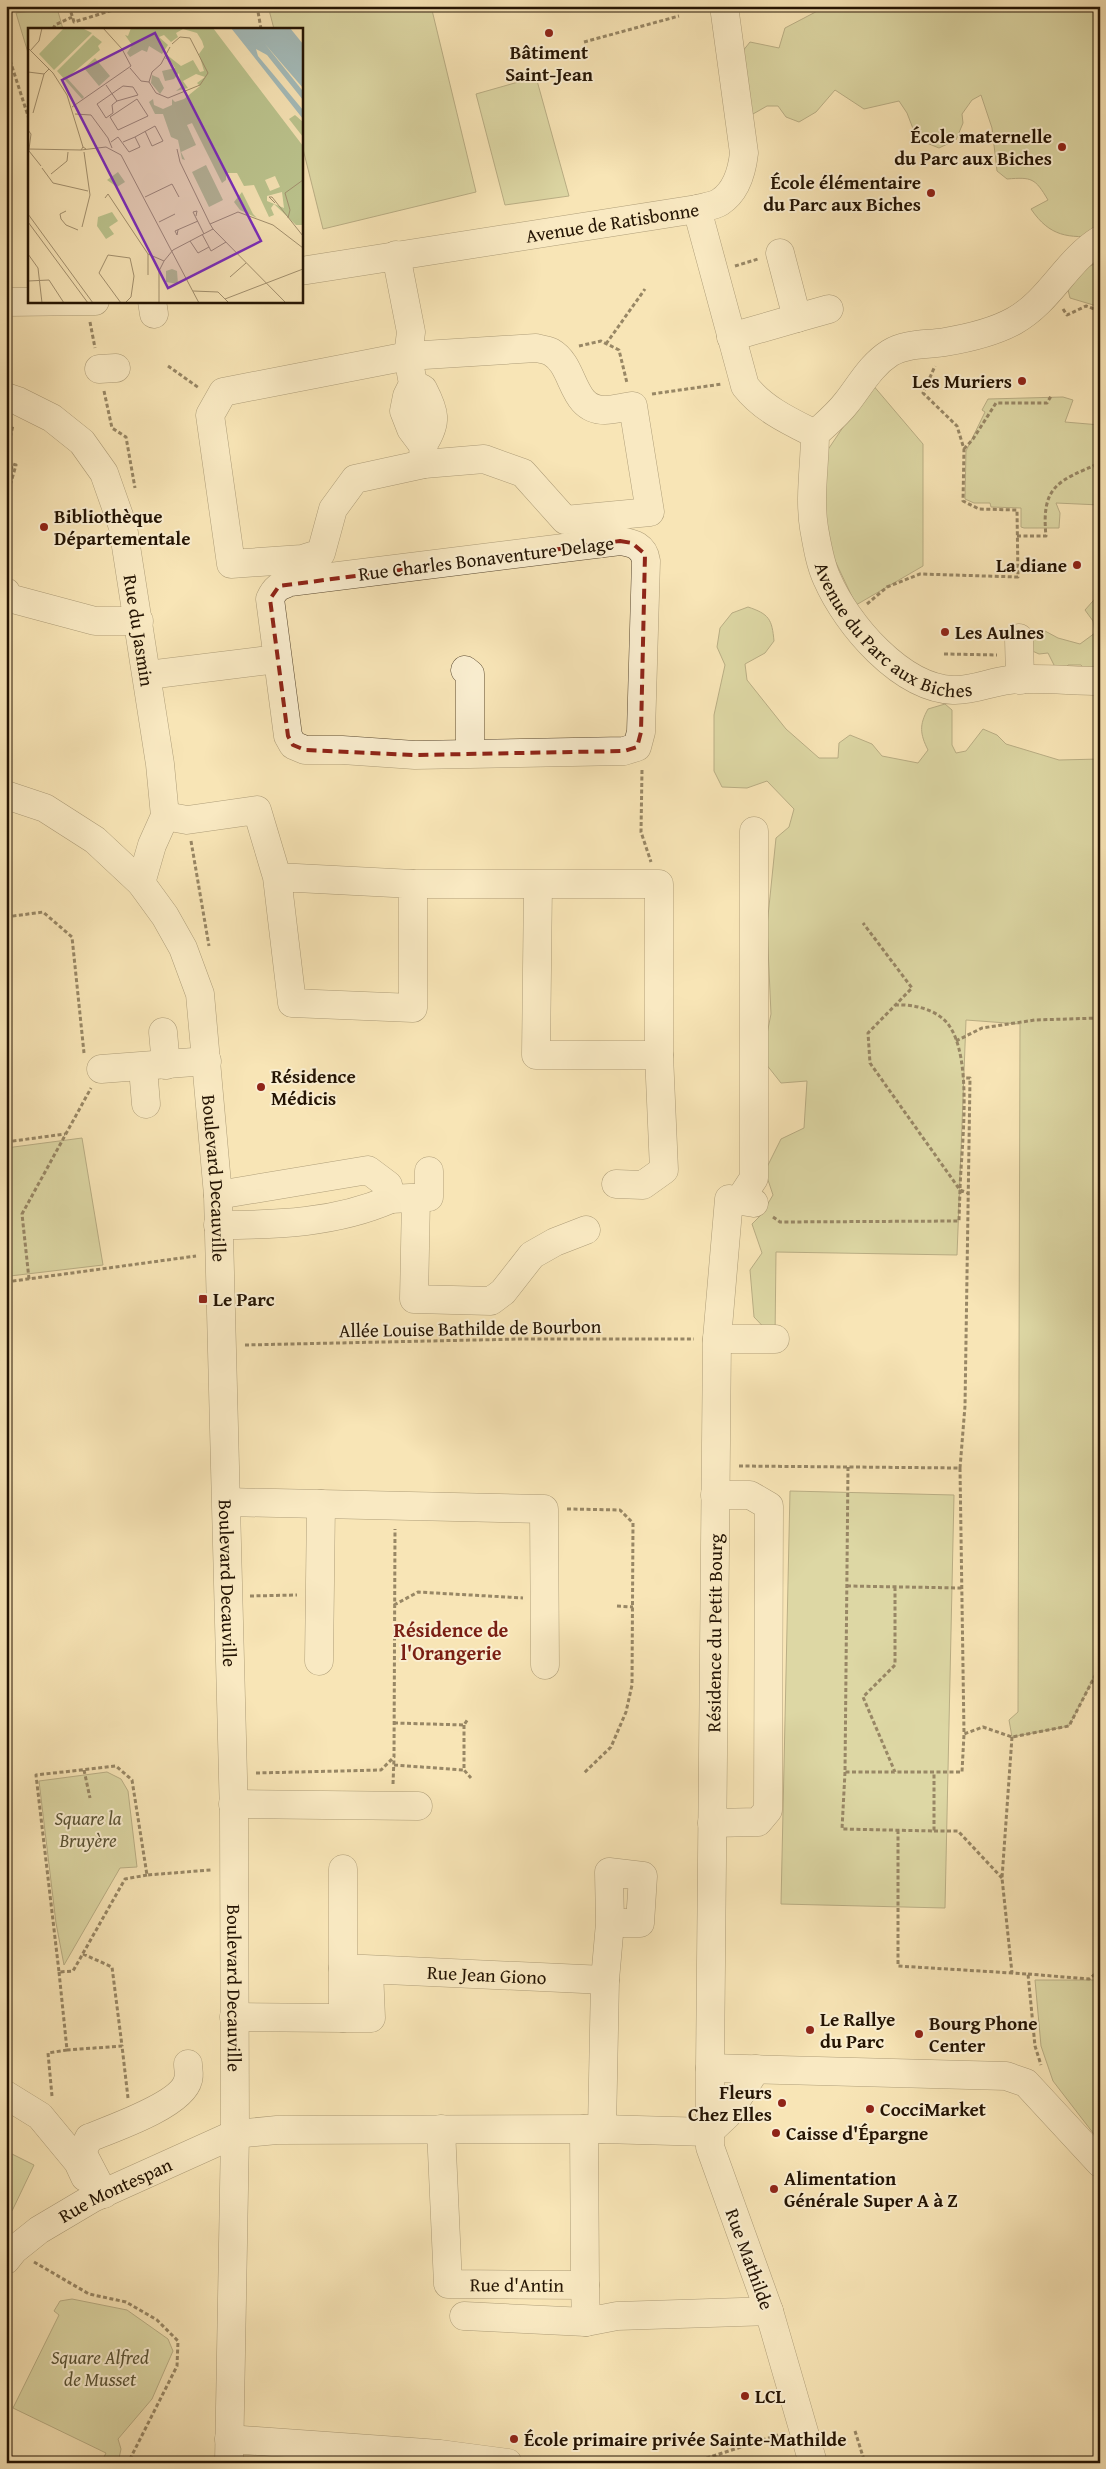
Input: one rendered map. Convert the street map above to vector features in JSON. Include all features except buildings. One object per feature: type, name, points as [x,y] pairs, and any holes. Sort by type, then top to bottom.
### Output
[{"type":"street","name":"Avenue de Ratisbonne","points":[[302,271],[389,257],[640,227],[720,202],[732,190],[741,174],[744,153],[724,6]]},
{"type":"street","points":[[697,209],[745,386],[755,398],[767,407],[815,434],[847,402],[876,363],[891,352],[904,346],[946,342],[981,335],[1014,321],[1038,304],[1072,263],[1100,240]]},
{"type":"street","points":[[780,253],[797,318]]},
{"type":"street","points":[[389,257],[411,332],[408,356],[413,384],[406,396],[404,411],[410,430],[423,454]]},
{"type":"street","points":[[6,302],[28,302]]},
{"type":"street","points":[[731,337],[829,309]]},
{"type":"street","points":[[536,348],[552,353],[563,365],[582,401],[591,408],[605,410],[632,406],[650,512],[565,520],[523,473],[484,459],[423,454],[355,479],[333,509],[321,553],[302,559],[231,564],[229,467],[210,415],[223,392],[259,396],[408,356],[536,348]]},
{"type":"street","name":"Rue du Jasmin","points":[[10,409],[18,401],[59,424],[82,442],[104,473],[123,527],[148,675],[165,816],[152,845],[141,883]]},
{"type":"street","name":"Avenue du Parc aux Biches","points":[[815,434],[812,495],[817,543],[827,580],[851,618],[868,640],[892,663],[913,679],[933,687],[953,690],[1020,680],[1100,681]]},
{"type":"street","name":"Rue Charles Bonaventure Delage","points":[[620,541],[632,543],[645,554],[646,561],[642,732],[637,747],[624,751],[416,755],[342,750],[305,750],[292,745],[288,736],[270,599],[274,590],[290,582],[620,541]]},
{"type":"street","points":[[6,592],[9,598],[95,621],[139,621]]},
{"type":"street","points":[[1019,638],[1020,680]]},
{"type":"street","points":[[148,675],[277,659]]},
{"type":"street","points":[[464,670],[470,674],[470,753]]},
{"type":"street","name":"Boulevard Decauville","points":[[6,795],[45,808],[94,840],[141,883],[165,916],[183,948],[200,994],[218,1196],[233,1774],[235,2134],[229,2451]]},
{"type":"street","points":[[165,816],[188,820],[257,810],[277,877],[292,1003],[413,1008],[413,884]]},
{"type":"street","points":[[740,1201],[754,1178],[754,831]]},
{"type":"street","points":[[277,877],[413,884],[659,884],[659,1055],[664,1170],[643,1185],[616,1184]]},
{"type":"street","points":[[538,884],[536,1055],[659,1055]]},
{"type":"street","points":[[146,1104],[163,1032]]},
{"type":"street","points":[[101,1069],[207,1061]]},
{"type":"street","points":[[218,1196],[368,1170],[404,1198],[414,1299],[491,1301],[503,1292],[532,1255],[555,1242],[586,1230]]},
{"type":"street","points":[[218,1225],[262,1223],[275,1225],[320,1220],[367,1210],[404,1198],[429,1197],[429,1170]]},
{"type":"street","name":"Résidence du Petit Bourg","points":[[710,2068],[717,1339],[740,1201]]},
{"type":"street","points":[[717,1339],[775,1339]]},
{"type":"street","points":[[712,1823],[758,1822],[768,1810],[769,1506],[750,1495],[715,1495]]},
{"type":"street","points":[[227,1502],[544,1509],[545,1665]]},
{"type":"street","points":[[318,1661],[322,1504]]},
{"type":"street","points":[[233,1804],[418,1806]]},
{"type":"street","points":[[234,2017],[371,2018],[356,1969],[343,1869]]},
{"type":"street","points":[[593,2129],[610,1923]]},
{"type":"street","name":"Rue Jean Giono","points":[[356,1969],[605,1980]]},
{"type":"street","points":[[98,2196],[82,2152],[88,2138],[131,2120],[179,2095],[188,2080],[188,2064]]},
{"type":"street","points":[[710,2068],[1035,2077],[1100,2163]]},
{"type":"street","name":"Rue Mathilde","points":[[710,2068],[710,2147],[769,2311],[813,2463]]},
{"type":"street","points":[[235,2134],[278,2130],[441,2129],[593,2129],[709,2132],[727,2115],[756,2069]]},
{"type":"street","points":[[6,2095],[40,2116],[78,2162],[98,2196]]},
{"type":"street","name":"Rue d'Antin","points":[[441,2129],[448,2284],[585,2285],[593,2129]]},
{"type":"street","name":"Rue Montespan","points":[[10,2255],[39,2230],[98,2196],[235,2134]]},
{"type":"street","points":[[585,2285],[586,2322]]},
{"type":"street","points":[[464,2316],[586,2322],[617,2316],[769,2311]]},
{"type":"street","points":[[229,2451],[440,2454],[508,2463]]},
{"type":"path","points":[[69,6],[74,22],[126,6]]},
{"type":"path","points":[[257,6],[261,28]]},
{"type":"path","points":[[54,28],[56,25],[72,16]]},
{"type":"path","points":[[584,42],[679,16]]},
{"type":"path","points":[[6,48],[28,116]]},
{"type":"path","points":[[713,272],[780,253]]},
{"type":"path","points":[[606,344],[644,289]]},
{"type":"path","points":[[1050,290],[1067,315],[1086,306],[1097,310],[1100,318]]},
{"type":"path","points":[[552,353],[601,341],[619,350],[632,406],[645,396],[722,384],[745,386]]},
{"type":"path","points":[[851,618],[886,587],[920,574],[1018,578],[1017,510],[979,509],[963,501],[964,449],[957,426],[923,393],[946,342]]},
{"type":"path","points":[[168,366],[219,400]]},
{"type":"path","points":[[964,449],[973,440],[996,403],[1047,403],[1051,396]]},
{"type":"path","points":[[6,456],[10,409]]},
{"type":"path","points":[[1018,536],[1046,536],[1044,516],[1049,494],[1073,474],[1100,463]]},
{"type":"path","points":[[6,482],[13,464],[16,465],[8,497]]},
{"type":"path","points":[[637,747],[642,764],[641,832],[659,884]]},
{"type":"path","points":[[6,917],[42,912],[72,937],[84,1052],[101,1069],[22,1214],[29,1279]]},
{"type":"path","points":[[863,923],[912,988],[868,1033],[870,1063],[960,1190],[968,1193]]},
{"type":"path","points":[[895,1005],[925,1008],[947,1023],[956,1041],[964,1078],[959,1221]]},
{"type":"path","points":[[956,1041],[982,1028],[1035,1020],[1100,1018]]},
{"type":"path","points":[[845,1772],[962,1772],[964,1734],[960,1468],[965,1406],[970,1078],[964,1078]]},
{"type":"path","points":[[6,1142],[65,1134]]},
{"type":"path","points":[[740,1201],[780,1222],[968,1220]]},
{"type":"path","points":[[6,1282],[219,1253]]},
{"type":"path","name":"Allée Louise Bathilde de Bourbon","points":[[223,1345],[521,1339],[717,1339]]},
{"type":"path","points":[[716,1466],[960,1468]]},
{"type":"path","points":[[848,1467],[845,1772],[842,1829],[958,1832],[1002,1878]]},
{"type":"path","points":[[233,1774],[381,1770],[394,1758],[395,1506]]},
{"type":"path","points":[[544,1509],[620,1510],[633,1523],[632,1685],[626,1712],[611,1747],[584,1773]]},
{"type":"path","points":[[847,1586],[962,1588]]},
{"type":"path","points":[[894,1587],[895,1665],[862,1697],[895,1772]]},
{"type":"path","points":[[394,1605],[418,1592],[545,1599]]},
{"type":"path","points":[[229,1596],[320,1594]]},
{"type":"path","points":[[617,1606],[633,1607]]},
{"type":"path","points":[[964,1734],[983,1727],[1012,1737],[1069,1726],[1100,1666]]},
{"type":"path","points":[[468,1719],[464,1725],[464,1770],[471,1778]]},
{"type":"path","points":[[394,1723],[464,1725]]},
{"type":"path","points":[[1012,1737],[1002,1878],[1012,1972]]},
{"type":"path","points":[[394,1765],[464,1770]]},
{"type":"path","points":[[67,2050],[36,1775],[116,1766],[132,1780],[147,1875]]},
{"type":"path","points":[[84,1770],[90,1798]]},
{"type":"path","points":[[934,1772],[934,1831]]},
{"type":"path","points":[[898,1830],[898,1966],[1012,1972],[1089,1979],[1100,1970]]},
{"type":"path","points":[[59,1972],[73,1971],[125,1879],[147,1875],[234,1868]]},
{"type":"path","points":[[83,1954],[112,1968],[131,2120]]},
{"type":"path","points":[[1028,1974],[1035,2046],[1035,2077]]},
{"type":"path","points":[[55,2097],[52,2098],[48,2053],[122,2046]]},
{"type":"path","points":[[10,2255],[89,2294],[126,2302],[157,2320],[178,2340],[177,2366],[128,2463]]},
{"type":"path","points":[[705,2463],[704,2459],[803,2426]]},
{"type":"path","points":[[856,2431],[866,2463]]},
{"type":"highlighted area","points":[[620,541],[632,543],[645,554],[641,732],[637,747],[624,751],[415,755],[305,750],[293,745],[288,736],[270,599],[279,586]]},
{"type":"green space","points":[[268,6],[431,6],[476,192],[323,229],[302,145],[302,28],[274,28]]},
{"type":"green space","points":[[827,6],[1100,6],[1100,236],[1069,236],[1061,234],[1045,225],[1031,209],[1048,200],[1040,187],[1028,179],[1007,179],[997,171],[992,128],[981,95],[972,100],[962,114],[963,123],[956,140],[939,148],[917,139],[907,113],[899,101],[864,109],[835,90],[816,112],[799,122],[786,117],[778,106],[767,106],[753,114],[744,106],[742,52],[750,42],[779,48],[785,28]]},
{"type":"green space","points":[[57,8],[63,28],[28,28],[28,53],[16,13]]},
{"type":"green space","points":[[536,77],[569,196],[505,205],[476,94]]},
{"type":"green space","points":[[1098,262],[1100,307],[1070,298],[1067,286],[1082,270]]},
{"type":"green space","points":[[872,384],[923,444],[923,566],[856,605],[821,531],[823,457]]},
{"type":"green space","points":[[1063,397],[1073,400],[1065,422],[1100,425],[1100,505],[1056,503],[1060,513],[1059,528],[1024,528],[1021,527],[1021,508],[991,507],[990,503],[974,503],[965,499],[966,451],[985,412],[982,410],[988,399]]},
{"type":"green space","points":[[1100,593],[1100,678],[1093,679],[1081,665],[1068,665],[1063,673],[1057,671],[1048,653],[1039,654],[1028,649],[1033,637],[1045,631],[1058,638],[1080,644],[1095,633],[1093,621],[1085,610]]},
{"type":"green space","points":[[748,607],[761,612],[768,618],[772,627],[774,641],[765,653],[745,664],[747,680],[786,729],[819,758],[838,758],[839,743],[850,735],[872,744],[882,756],[918,763],[928,750],[923,739],[922,730],[925,715],[928,709],[945,704],[952,710],[952,745],[956,753],[966,751],[983,729],[997,735],[1006,744],[1059,760],[1100,759],[1100,1666],[1069,1726],[1012,1737],[1009,1720],[1018,1712],[1020,1024],[966,1020],[957,1255],[776,1252],[775,1339],[754,1317],[750,1270],[762,1253],[752,1224],[761,1215],[773,1195],[765,1171],[781,1139],[804,1128],[807,1081],[781,1083],[762,1059],[771,1014],[767,926],[776,838],[789,827],[794,809],[767,781],[747,788],[722,787],[714,771],[714,715],[725,665],[717,647],[720,628],[732,613]]},
{"type":"green space","points":[[82,1138],[103,1265],[10,1276],[6,1248],[6,1148]]},
{"type":"green space","points":[[790,1491],[954,1495],[945,1908],[781,1904]]},
{"type":"green space","name":"Square la Bruyère","points":[[107,1772],[121,1779],[128,1791],[137,1867],[120,1868],[64,1965],[56,1923],[39,1781]]},
{"type":"green space","points":[[1035,1980],[1100,1980],[1100,2142],[1053,2081],[1041,2046]]},
{"type":"green space","points":[[6,2151],[34,2165],[12,2211],[6,2208]]},
{"type":"green space","name":"Square Alfred de Musset","points":[[72,2299],[127,2310],[168,2339],[173,2351],[152,2399],[118,2439],[121,2449],[118,2463],[101,2463],[106,2453],[13,2408],[59,2315],[54,2311],[60,2301]]},
{"type":"place","name":"Bâtiment Saint-Jean","points":[[549,33]]},
{"type":"place","name":"École maternelle du Parc aux Biches","points":[[1062,147]]},
{"type":"place","name":"École élémentaire du Parc aux Biches","points":[[931,193]]},
{"type":"place","name":"Les Muriers","points":[[1022,381]]},
{"type":"place","name":"Bibliothèque Départementale","points":[[44,527]]},
{"type":"place","name":"La diane","points":[[1077,565]]},
{"type":"place","name":"Les Aulnes","points":[[945,632]]},
{"type":"place","name":"Résidence Médicis","points":[[261,1087]]},
{"type":"place","name":"Le Parc","points":[[203,1299]]},
{"type":"place","name":"Le Rallye du Parc","points":[[810,2030]]},
{"type":"place","name":"Bourg Phone Center","points":[[919,2034]]},
{"type":"place","name":"Fleurs Chez Elles","points":[[782,2103]]},
{"type":"place","name":"CocciMarket","points":[[870,2109]]},
{"type":"place","name":"Caisse d'Épargne","points":[[776,2133]]},
{"type":"place","name":"Alimentation Générale Super A à Z","points":[[774,2189]]},
{"type":"place","name":"LCL","points":[[745,2396]]},
{"type":"place","name":"École primaire privée Sainte-Mathilde","points":[[514,2439]]},
{"type":"district","name":"Résidence de l'Orangerie","points":[[451,1642]]}]
